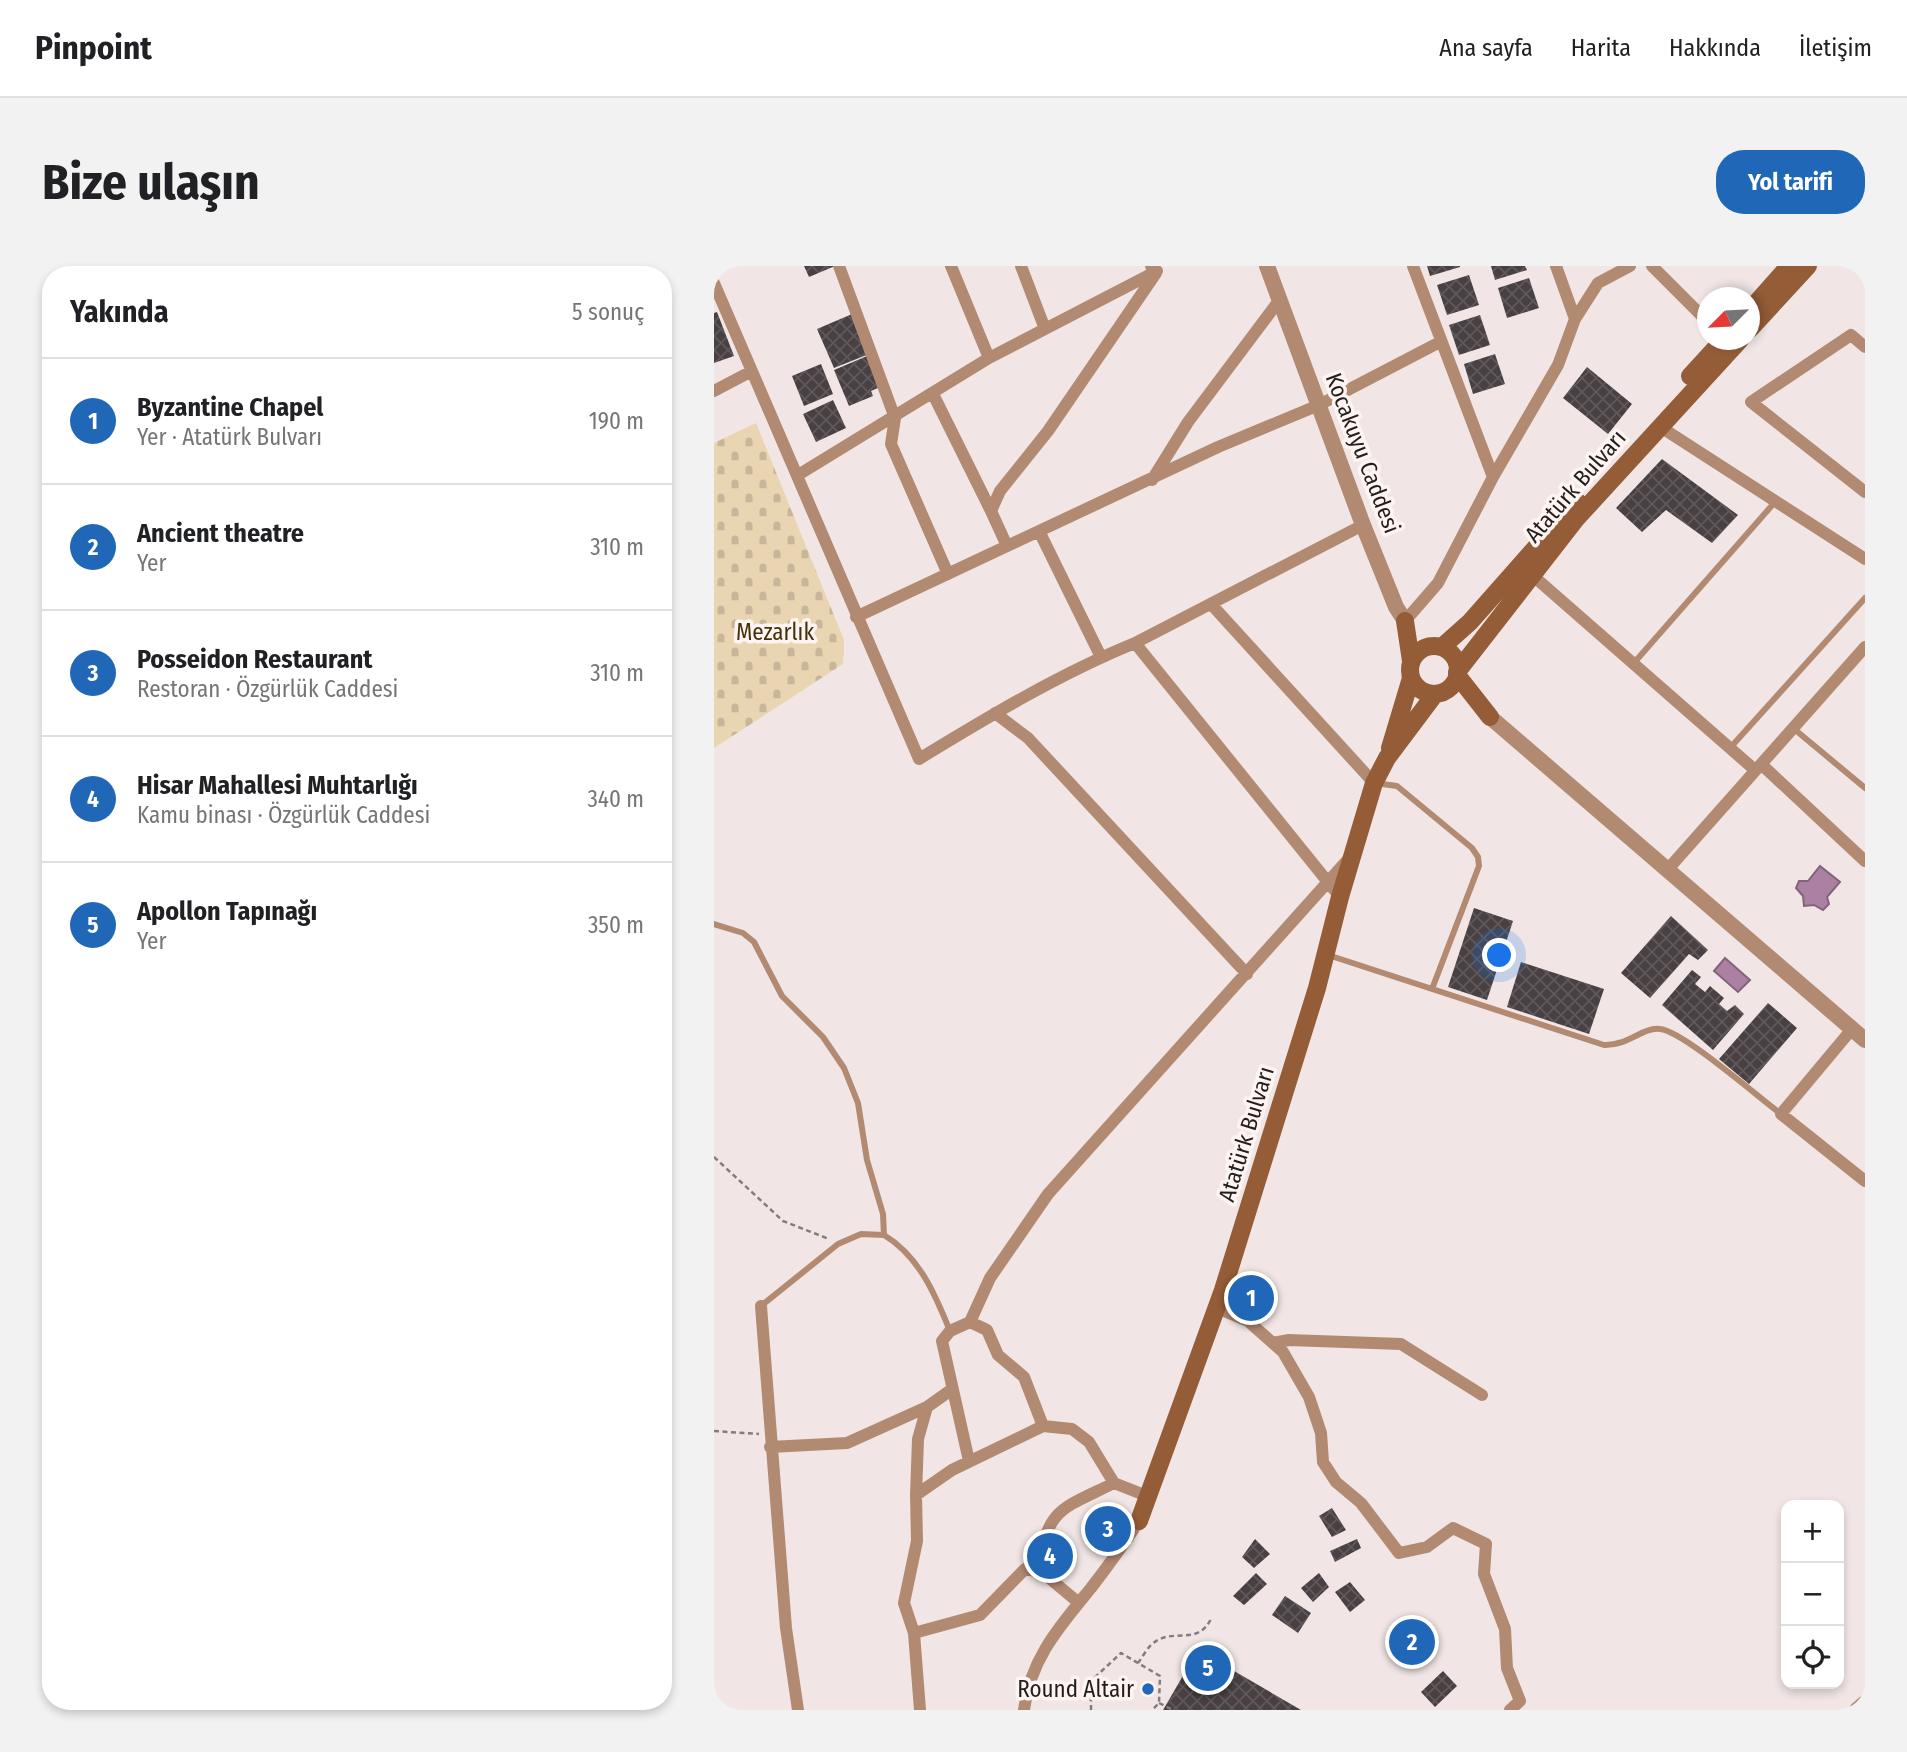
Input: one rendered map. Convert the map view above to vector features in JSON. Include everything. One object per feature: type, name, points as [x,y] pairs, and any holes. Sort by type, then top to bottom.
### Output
[{"type":"main road","points":[[1760,298],[1789,266]]},
{"type":"main road","points":[[1760,317],[1808,266]]},
{"type":"main road","name":"Atatürk Bulvarı","points":[[1437,647],[1470,622],[1714,350]]},
{"type":"main road","name":"Atatürk Bulvarı","points":[[1457,674],[1531,574],[1659,426],[1731,350]]},
{"type":"main road","points":[[1405,621],[1411,670],[1418,688],[1440,693],[1490,717]]},
{"type":"main road","name":"Kocakuyu Caddesi","points":[[1405,621],[1437,647]]},
{"type":"main road","points":[[1411,670],[1419,651],[1437,647],[1454,657],[1457,674],[1490,717]]},
{"type":"main road","name":"Atatürk Bulvarı","points":[[1387,758],[1411,670]]},
{"type":"main road","points":[[1440,693],[1457,674]]},
{"type":"main road","name":"Atatürk Bulvarı","points":[[1139,1521],[1217,1308],[1326,954],[1374,783],[1387,758],[1440,693]]},
{"type":"street","points":[[839,266],[895,418],[891,444],[948,573]]},
{"type":"street","points":[[951,266],[989,358]]},
{"type":"street","points":[[1021,266],[1045,329]]},
{"type":"street","name":"Kocakuyu Caddesi","points":[[1267,266],[1278,302],[1363,525],[1396,607],[1405,621]]},
{"type":"street","points":[[1413,266],[1493,477]]},
{"type":"street","points":[[1556,266],[1575,319]]},
{"type":"street","points":[[1405,621],[1438,583],[1493,477],[1558,365],[1575,319],[1598,283],[1630,266]]},
{"type":"street","points":[[1652,266],[1697,312]]},
{"type":"street","points":[[798,475],[989,358],[1157,268]]},
{"type":"street","points":[[991,511],[1000,491],[1048,431],[1157,268]]},
{"type":"street","points":[[714,283],[750,372],[798,475],[856,617],[919,759],[995,713],[1101,657],[1135,643],[1363,525]]},
{"type":"street","points":[[1152,480],[1188,422],[1278,302]]},
{"type":"street","points":[[1865,347],[1851,335],[1751,402],[1865,492]]},
{"type":"street","points":[[856,617],[1040,533],[1218,447],[1319,405],[1440,342]]},
{"type":"street","points":[[714,391],[750,372]]},
{"type":"street","points":[[933,394],[1007,546]]},
{"type":"street","points":[[1659,426],[1865,559]]},
{"type":"street","points":[[1040,533],[1101,657]]},
{"type":"street","points":[[1531,574],[1730,748],[1758,767],[1865,861]]},
{"type":"street","points":[[1211,604],[1374,783]]},
{"type":"street","points":[[1135,643],[1325,882],[1340,897]]},
{"type":"street","points":[[1669,868],[1865,647]]},
{"type":"street","points":[[995,713],[1028,738],[1247,974]]},
{"type":"street","points":[[1490,717],[1669,868],[1859,1034],[1781,1114],[1865,1181]]},
{"type":"street","points":[[969,1461],[942,1341],[950,1331],[971,1322],[990,1278],[1048,1194],[1357,849]]},
{"type":"street","points":[[761,1306],[786,1628],[798,1710]]},
{"type":"street","points":[[1217,1308],[1248,1321],[1283,1352],[1309,1397],[1321,1433],[1323,1462],[1336,1482],[1361,1503],[1399,1553],[1427,1547],[1453,1528],[1486,1545],[1484,1574],[1505,1629],[1507,1668],[1520,1702],[1510,1710]]},
{"type":"street","points":[[971,1322],[987,1330],[998,1355],[1024,1377],[1043,1426]]},
{"type":"street","points":[[1273,1343],[1289,1340],[1401,1344],[1482,1395]]},
{"type":"street","points":[[770,1441],[846,1443],[927,1406],[951,1390]]},
{"type":"street","points":[[920,1710],[914,1633],[904,1603],[917,1541],[918,1439],[927,1406]]},
{"type":"street","points":[[916,1495],[969,1461],[1043,1426],[1072,1429],[1089,1442],[1114,1483],[1147,1496]]},
{"type":"street","points":[[1042,1572],[1042,1545],[1047,1528],[1061,1510],[1114,1483]]},
{"type":"street","points":[[1024,1710],[1028,1682],[1050,1639],[1139,1521]]},
{"type":"street","points":[[914,1633],[980,1615],[1025,1569],[1042,1572],[1079,1603]]},
{"type":"street","points":[[1857,1710],[1865,1703]]},
{"type":"lane","points":[[1633,664],[1775,502]]},
{"type":"lane","points":[[1730,748],[1865,598]]},
{"type":"lane","points":[[1793,728],[1865,788]]},
{"type":"lane","points":[[1374,783],[1398,786],[1472,848],[1478,857],[1479,866],[1432,989]]},
{"type":"lane","points":[[714,924],[743,933],[754,942],[782,996],[823,1037],[844,1068],[858,1103],[867,1160],[883,1214],[884,1235]]},
{"type":"lane","points":[[1326,954],[1604,1045],[1621,1044],[1651,1030],[1664,1030],[1690,1045],[1781,1114]]},
{"type":"lane","points":[[761,1306],[838,1244],[861,1234],[884,1235],[915,1263],[932,1286],[950,1331]]},
{"type":"path","points":[[714,1157],[783,1221],[838,1244]]},
{"type":"path","points":[[714,1431],[770,1441]]},
{"type":"path","points":[[1138,1663],[1151,1644],[1164,1638],[1195,1636],[1207,1629],[1212,1617]]},
{"type":"path","points":[[1091,1710],[1091,1681],[1121,1653],[1160,1676],[1158,1703],[1152,1710]]},
{"type":"path","points":[[1158,1703],[1173,1710]]},
{"type":"green space","name":"Mezarlık","points":[[756,423],[844,640],[843,664],[714,748],[714,443]]},
{"type":"shaded area","points":[[1820,866],[1840,882],[1827,897],[1829,904],[1823,910],[1814,905],[1804,906],[1803,896],[1796,888],[1799,881],[1808,881]]},
{"type":"shaded area","points":[[1725,958],[1750,980],[1738,992],[1714,971]]},
{"type":"building","points":[[804,266],[835,266],[809,277]]},
{"type":"building","points":[[1427,266],[1460,266],[1460,267],[1430,276]]},
{"type":"building","points":[[1491,266],[1525,266],[1527,270],[1495,280]]},
{"type":"building","points":[[1469,275],[1479,305],[1447,315],[1437,285]]},
{"type":"building","points":[[1529,278],[1539,308],[1507,318],[1498,288]]},
{"type":"building","points":[[717,312],[734,356],[714,363],[714,313]]},
{"type":"building","points":[[852,314],[869,354],[834,368],[817,329]]},
{"type":"building","points":[[1480,315],[1490,345],[1459,355],[1449,325]]},
{"type":"building","points":[[1495,354],[1505,384],[1473,394],[1464,364]]},
{"type":"building","points":[[867,356],[880,387],[871,391],[873,396],[849,406],[834,370]]},
{"type":"building","points":[[821,364],[833,394],[804,406],[792,376]]},
{"type":"building","points":[[1587,367],[1632,404],[1608,434],[1563,398]]},
{"type":"building","points":[[833,400],[846,428],[816,442],[803,414]]},
{"type":"building","points":[[1662,459],[1738,515],[1712,543],[1666,510],[1642,532],[1616,508]]},
{"type":"building","points":[[1474,908],[1513,921],[1487,1000],[1448,987]]},
{"type":"building","points":[[1671,916],[1708,950],[1698,960],[1689,954],[1650,998],[1621,973]]},
{"type":"building","points":[[1521,962],[1604,989],[1589,1034],[1507,1007]]},
{"type":"building","points":[[1692,970],[1701,977],[1695,984],[1705,992],[1710,986],[1724,998],[1719,1004],[1727,1011],[1735,1005],[1744,1014],[1713,1050],[1662,1005]]},
{"type":"building","points":[[1768,1003],[1797,1028],[1749,1084],[1719,1059]]},
{"type":"building","points":[[1332,1508],[1346,1530],[1332,1537],[1319,1516]]},
{"type":"building","points":[[1255,1539],[1270,1554],[1254,1568],[1242,1557]]},
{"type":"building","points":[[1357,1539],[1361,1548],[1335,1562],[1330,1551]]},
{"type":"building","points":[[1256,1573],[1267,1584],[1244,1605],[1233,1596]]},
{"type":"building","points":[[1319,1573],[1329,1587],[1313,1602],[1301,1588]]},
{"type":"building","points":[[1350,1582],[1365,1600],[1350,1612],[1335,1592]]},
{"type":"building","points":[[1285,1596],[1311,1613],[1298,1633],[1272,1615]]},
{"type":"building","points":[[1198,1650],[1301,1710],[1163,1710]]},
{"type":"building","points":[[1443,1671],[1457,1686],[1435,1707],[1421,1692]]},
{"type":"place","name":"Byzantine Chapel","points":[[1251,1298]]},
{"type":"place","name":"Posseidon Restaurant","points":[[1108,1529]]},
{"type":"place","name":"Hisar Mahallesi Muhtarlığı","points":[[1050,1556]]},
{"type":"place","name":"Ancient theatre","points":[[1412,1642]]},
{"type":"place","name":"Apollon Tapınağı","points":[[1208,1668]]},
{"type":"place","name":"Round Altair","points":[[1148,1689]]}]
